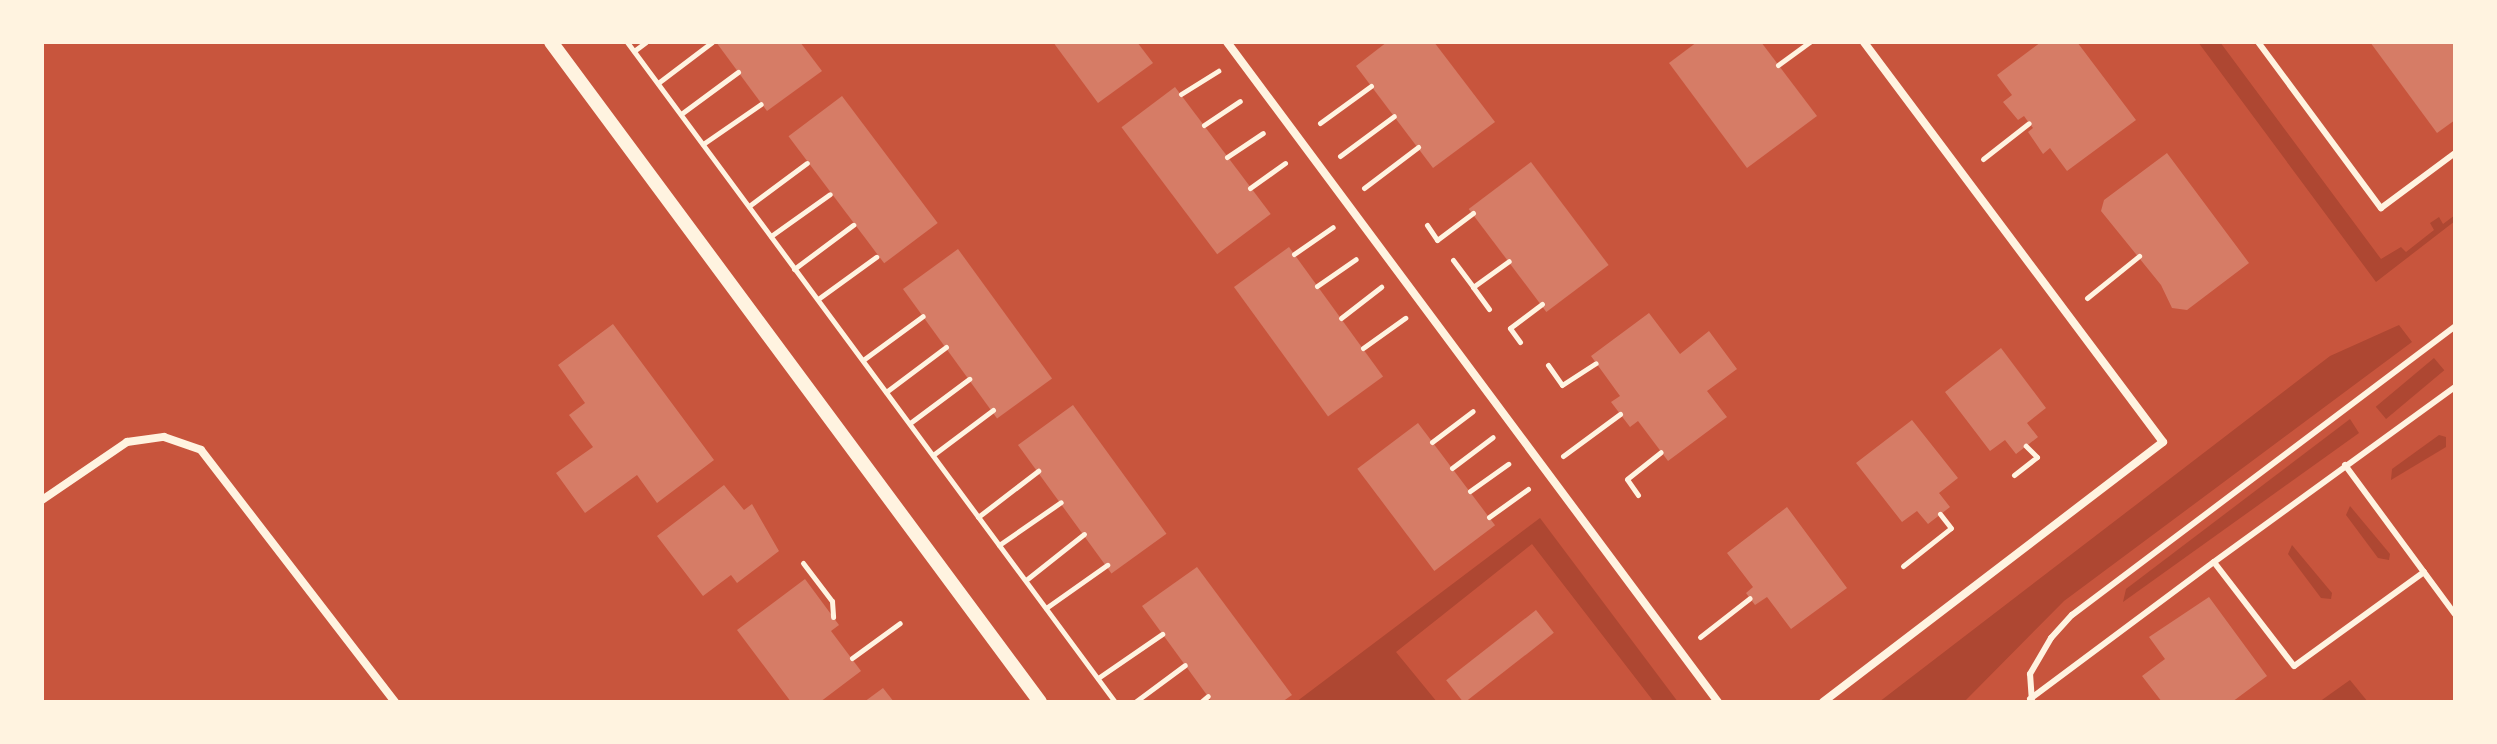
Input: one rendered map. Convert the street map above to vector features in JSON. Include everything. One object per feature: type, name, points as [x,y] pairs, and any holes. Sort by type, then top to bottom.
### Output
[{"type":"street","points":[[551,42],[1040,702]]},
{"type":"street","points":[[1227,42],[1718,702]]},
{"type":"street","points":[[1823,702],[2163,442],[1864,42]]},
{"type":"street","points":[[42,500],[108,451],[127,442],[164,437],[201,450],[220,467],[395,702]]},
{"type":"lane","points":[[2258,42],[2381,208],[2455,153]]},
{"type":"lane","points":[[2031,701],[2030,674],[2039,655],[2072,615],[2455,326]]},
{"type":"lane","points":[[2031,701],[2214,562],[2455,387]]},
{"type":"lane","points":[[2345,465],[2455,614]]},
{"type":"lane","points":[[2214,562],[2294,666],[2424,572]]},
{"type":"path","points":[[627,42],[1115,702]]},
{"type":"path","points":[[634,51],[646,42]]},
{"type":"path","points":[[658,83],[712,42]]},
{"type":"path","points":[[1778,65],[1810,42]]},
{"type":"path","points":[[1181,94],[1239,58]]},
{"type":"path","points":[[681,114],[738,72]]},
{"type":"path","points":[[1298,138],[1371,86]]},
{"type":"path","points":[[1204,125],[1261,88]]},
{"type":"path","points":[[703,144],[761,104]]},
{"type":"path","points":[[1322,169],[1394,116]]},
{"type":"path","points":[[1227,157],[1284,118]]},
{"type":"path","points":[[1962,174],[2029,123]]},
{"type":"path","points":[[1346,202],[1418,147]]},
{"type":"path","points":[[1250,188],[1306,148]]},
{"type":"path","points":[[749,206],[807,163]]},
{"type":"path","points":[[771,236],[830,194]]},
{"type":"path","points":[[1294,254],[1354,212]]},
{"type":"path","points":[[1427,225],[1437,240],[1473,213]]},
{"type":"path","points":[[794,269],[853,225]]},
{"type":"path","points":[[1317,286],[1377,244]]},
{"type":"path","points":[[2066,314],[2139,256]]},
{"type":"path","points":[[818,299],[876,257]]},
{"type":"path","points":[[1453,260],[1489,309]]},
{"type":"path","points":[[1473,287],[1509,261]]},
{"type":"path","points":[[1341,318],[1399,273]]},
{"type":"path","points":[[1520,342],[1510,328],[1542,304]]},
{"type":"path","points":[[1363,348],[1423,305]]},
{"type":"path","points":[[863,360],[923,316]]},
{"type":"path","points":[[886,392],[946,347]]},
{"type":"path","points":[[1548,365],[1562,385],[1596,363]]},
{"type":"path","points":[[910,423],[969,379]]},
{"type":"path","points":[[1432,442],[1492,398]]},
{"type":"path","points":[[933,455],[993,410]]},
{"type":"path","points":[[1489,517],[1620,414]]},
{"type":"path","points":[[1452,468],[1511,423]]},
{"type":"path","points":[[2014,475],[2037,457],[2026,446]]},
{"type":"path","points":[[1470,491],[1529,448]]},
{"type":"path","points":[[1638,495],[1627,479],[1661,452]]},
{"type":"path","points":[[978,517],[1038,471]]},
{"type":"path","points":[[999,545],[1061,502]]},
{"type":"path","points":[[1903,566],[1951,528],[1940,514]]},
{"type":"path","points":[[1026,580],[1084,534]]},
{"type":"path","points":[[803,563],[832,601],[833,617]]},
{"type":"path","points":[[1046,608],[1107,565]]},
{"type":"path","points":[[1680,652],[1750,598]]},
{"type":"path","points":[[852,658],[900,623]]},
{"type":"path","points":[[1098,678],[1162,634]]},
{"type":"path","points":[[1135,702],[1185,665]]},
{"type":"path","points":[[1201,702],[1208,696]]},
{"type":"shaded area","points":[[2198,42],[2220,42],[2381,259],[2401,247],[2406,252],[2434,230],[2430,223],[2439,217],[2443,224],[2455,215],[2455,221],[2376,282]]},
{"type":"shaded area","points":[[2399,325],[2412,342],[2064,601],[1964,702],[1879,702],[2330,356]]},
{"type":"shaded area","points":[[2434,358],[2444,370],[2386,419],[2376,407]]},
{"type":"shaded area","points":[[2350,419],[2359,433],[2123,602],[2126,589]]},
{"type":"shaded area","points":[[2439,435],[2446,437],[2446,447],[2391,480],[2392,469]]},
{"type":"shaded area","points":[[2350,506],[2390,554],[2389,560],[2378,558],[2346,515]]},
{"type":"shaded area","points":[[1540,518],[1678,702],[1654,702],[1532,544],[1396,652],[1437,702],[1296,702]]},
{"type":"shaded area","points":[[2292,545],[2332,593],[2331,599],[2321,598],[2288,554]]},
{"type":"shaded area","points":[[2350,680],[2368,702],[2319,702]]},
{"type":"building","points":[[716,42],[800,42],[822,71],[767,111]]},
{"type":"building","points":[[1053,42],[1137,42],[1153,63],[1098,103]]},
{"type":"building","points":[[1387,42],[1434,42],[1495,122],[1433,168],[1356,66]]},
{"type":"building","points":[[1697,42],[1761,42],[1817,116],[1747,168],[1669,63]]},
{"type":"building","points":[[2041,42],[2077,42],[2136,120],[2067,171],[2050,148],[2043,154],[2028,132],[2033,128],[2024,116],[2018,120],[2003,102],[2012,95],[1997,75]]},
{"type":"building","points":[[2370,42],[2455,42],[2455,120],[2437,133]]},
{"type":"building","points":[[1175,87],[1271,214],[1217,254],[1121,127]]},
{"type":"building","points":[[842,96],[938,223],[884,263],[788,136]]},
{"type":"building","points":[[2167,153],[2249,263],[2187,310],[2172,308],[2161,285],[2101,211],[2104,200]]},
{"type":"building","points":[[1531,162],[1609,265],[1546,312],[1469,209]]},
{"type":"building","points":[[1289,247],[1383,376],[1328,416],[1234,287]]},
{"type":"building","points":[[958,249],[1052,378],[997,418],[903,289]]},
{"type":"building","points":[[1649,313],[1680,354],[1709,331],[1737,369],[1707,391],[1727,417],[1668,461],[1638,421],[1630,427],[1611,402],[1620,396],[1591,356]]},
{"type":"building","points":[[613,324],[714,460],[657,503],[637,475],[585,513],[556,473],[593,447],[569,415],[585,403],[558,365]]},
{"type":"building","points":[[2001,348],[2046,408],[2027,423],[2038,437],[2016,454],[2005,440],[1990,451],[1945,392]]},
{"type":"building","points":[[1073,405],[1166,534],[1111,574],[1018,445]]},
{"type":"building","points":[[1912,420],[1958,478],[1939,493],[1950,507],[1928,524],[1917,511],[1902,522],[1856,463]]},
{"type":"building","points":[[1418,423],[1495,525],[1434,571],[1357,469]]},
{"type":"building","points":[[724,485],[744,510],[752,504],[779,551],[737,583],[731,575],[703,596],[657,536]]},
{"type":"building","points":[[1787,507],[1847,588],[1791,629],[1767,597],[1755,605],[1746,593],[1753,587],[1727,553]]},
{"type":"building","points":[[1197,567],[1292,695],[1282,702],[1212,702],[1142,606]]},
{"type":"building","points":[[805,579],[839,625],[831,631],[861,671],[820,702],[791,702],[737,630]]},
{"type":"building","points":[[2209,597],[2267,676],[2232,702],[2162,702],[2142,676],[2165,659],[2149,637]]},
{"type":"building","points":[[1536,610],[1554,633],[1465,702],[1446,680]]},
{"type":"building","points":[[883,688],[894,702],[864,702]]}]
